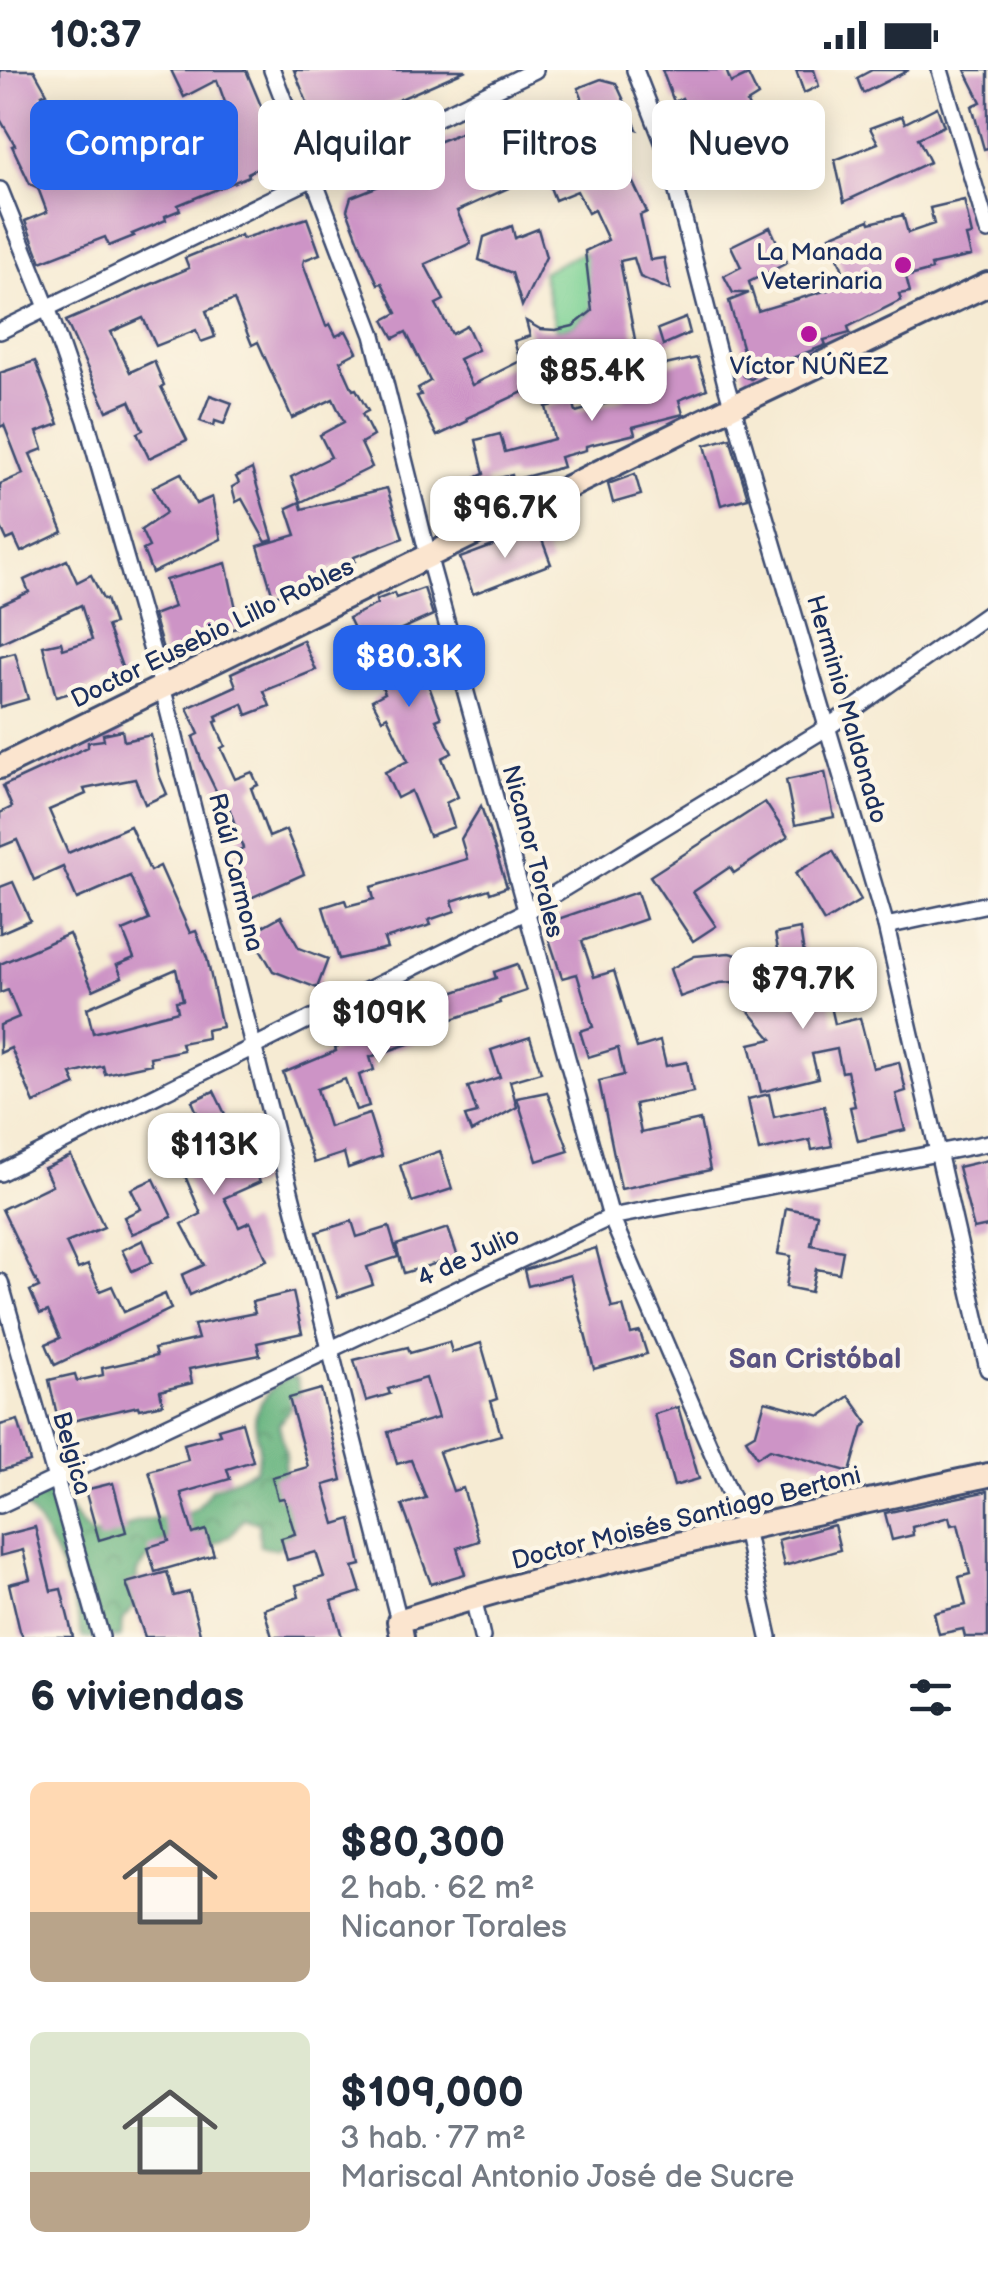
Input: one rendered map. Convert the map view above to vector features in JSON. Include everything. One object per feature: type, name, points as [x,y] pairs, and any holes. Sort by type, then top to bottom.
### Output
[{"type":"main road","name":"Doctor Eusebio Lillo Robles","points":[[0,767],[988,284]]},
{"type":"main road","name":"Doctor Moisés Santiago Bertoni","points":[[400,1629],[473,1597],[744,1528],[988,1475]]},
{"type":"street","name":"Nicanor Torales","points":[[272,70],[284,100]]},
{"type":"street","points":[[445,113],[535,70]]},
{"type":"street","name":"Herminio Maldonado","points":[[635,70],[666,150],[733,406],[886,926],[988,1368]]},
{"type":"street","points":[[940,70],[988,231]]},
{"type":"street","name":"Raúl Carmona","points":[[0,190],[47,307],[86,420],[162,686],[400,1629]]},
{"type":"street","points":[[0,332],[285,190]]},
{"type":"street","name":"Nicanor Torales","points":[[318,190],[373,335],[428,559],[611,1217],[744,1528],[769,1637]]},
{"type":"street","points":[[0,1173],[525,912],[828,727],[988,614]]},
{"type":"street","points":[[886,926],[988,904]]},
{"type":"street","name":"4 de Julio","points":[[0,1506],[611,1217],[988,1143]]},
{"type":"street","name":"Belgica","points":[[0,1282],[100,1637]]},
{"type":"street","points":[[473,1597],[482,1637]]},
{"type":"green space","points":[[583,252],[595,266],[593,308],[573,326],[556,330],[542,272]]},
{"type":"green space","points":[[289,1378],[296,1379],[300,1393],[279,1424],[286,1455],[284,1477],[294,1497],[293,1529],[288,1543],[275,1549],[260,1546],[258,1523],[244,1518],[231,1535],[213,1545],[191,1539],[161,1542],[137,1572],[136,1604],[122,1621],[121,1637],[82,1637],[61,1567],[25,1506],[27,1499],[46,1488],[53,1489],[86,1530],[92,1535],[109,1537],[137,1521],[185,1515],[198,1507],[211,1489],[255,1470],[259,1458],[255,1421],[258,1408],[272,1389]]},
{"type":"building","points":[[0,70],[34,70],[47,93],[42,95],[44,100],[30,100],[30,184],[12,146],[15,145],[0,119]]},
{"type":"building","points":[[171,70],[246,70],[259,100],[258,168],[238,180],[238,100],[224,100],[217,80],[184,97]]},
{"type":"building","points":[[294,70],[466,70],[398,100],[306,100]]},
{"type":"building","points":[[662,70],[726,70],[731,83],[748,75],[758,96],[752,100],[673,100]]},
{"type":"building","points":[[796,70],[814,70],[819,86],[804,93]]},
{"type":"building","points":[[872,70],[909,70],[863,93],[857,78]]},
{"type":"building","points":[[965,70],[988,70],[988,148],[984,149],[972,106],[981,102]]},
{"type":"building","points":[[601,79],[616,83],[624,100],[583,100],[578,88]]},
{"type":"building","points":[[937,107],[944,126],[918,138],[930,162],[844,202],[835,160],[878,143],[870,128],[902,116],[905,123]]},
{"type":"building","points":[[465,131],[465,190],[504,190],[457,211],[471,243],[425,264],[444,300],[436,304],[452,334],[467,326],[478,350],[459,359],[472,385],[520,361],[514,341],[530,336],[526,321],[540,329],[556,330],[573,326],[592,311],[585,251],[608,240],[594,210],[588,213],[577,191],[555,200],[551,190],[632,190],[632,180],[647,212],[640,215],[650,260],[664,258],[670,290],[640,277],[634,258],[620,261],[638,355],[617,365],[613,350],[467,418],[468,421],[437,436],[417,396],[421,395],[418,388],[430,381],[406,332],[394,338],[384,320],[397,313],[382,283],[378,284],[347,210],[351,197],[369,190],[445,190],[445,139]]},
{"type":"building","points":[[39,190],[215,190],[178,205],[180,210],[165,216],[166,220],[134,236],[109,246],[105,237],[41,262],[25,221],[47,212]]},
{"type":"building","points":[[964,200],[972,235],[966,236],[971,256],[931,265],[932,270],[906,277],[910,292],[899,294],[901,300],[848,327],[850,333],[824,340],[826,345],[751,379],[744,376],[739,356],[744,354],[729,301],[749,293],[733,293],[724,276],[741,267],[731,246],[770,227],[787,263],[749,282],[758,311],[848,284],[830,236],[869,220],[870,223],[903,215],[908,233],[934,224],[930,208]]},
{"type":"building","points":[[307,218],[320,254],[303,264],[326,326],[330,324],[336,336],[346,331],[357,352],[340,361],[368,411],[362,414],[373,436],[361,443],[372,467],[301,502],[291,477],[331,457],[320,435],[344,422],[333,399],[292,418],[258,342],[252,345],[234,300],[206,311],[215,337],[201,342],[196,330],[156,346],[143,318],[111,332],[130,372],[154,361],[164,385],[161,387],[187,440],[149,458],[137,433],[143,430],[130,401],[107,411],[66,321],[189,268],[185,258],[241,235],[242,239]]},
{"type":"building","points":[[512,226],[515,238],[538,229],[546,257],[522,306],[512,273],[479,260],[484,237]]},
{"type":"building","points":[[686,318],[690,333],[663,345],[658,329]]},
{"type":"building","points":[[697,358],[707,389],[679,400],[683,414],[633,427],[635,434],[560,457],[563,467],[513,480],[512,475],[486,481],[490,500],[478,505],[468,481],[484,474],[476,440],[500,434],[505,452],[554,439],[546,407],[573,400],[576,412],[626,398],[620,375]]},
{"type":"building","points":[[35,361],[59,424],[37,432],[43,449],[30,454],[63,532],[21,552],[14,537],[7,540],[0,525],[0,484],[23,474],[4,425],[0,427],[0,373]]},
{"type":"building","points":[[210,395],[232,403],[224,424],[215,421],[214,426],[200,421]]},
{"type":"building","points":[[730,438],[748,498],[721,505],[705,445]]},
{"type":"building","points":[[252,469],[273,540],[266,542],[242,499],[236,502],[232,487],[239,483],[236,477]]},
{"type":"building","points":[[181,473],[196,504],[212,497],[221,539],[152,573],[143,550],[149,547],[141,530],[166,513],[153,487]]},
{"type":"building","points":[[635,474],[641,495],[613,503],[608,484]]},
{"type":"building","points":[[387,488],[403,538],[325,571],[329,584],[312,593],[310,586],[273,596],[258,546],[296,535],[287,508],[300,502],[302,509]]},
{"type":"building","points":[[538,529],[551,564],[473,594],[460,558]]},
{"type":"building","points":[[67,560],[77,582],[91,575],[106,599],[114,624],[107,626],[126,678],[56,697],[43,646],[61,642],[63,649],[92,640],[81,605],[0,643],[0,605],[29,592],[24,580]]},
{"type":"building","points":[[226,563],[240,627],[196,639],[198,646],[173,659],[165,656],[153,615],[174,607],[165,580]]},
{"type":"building","points":[[424,588],[433,615],[386,636],[405,682],[424,673],[441,718],[436,720],[452,753],[442,758],[458,797],[446,803],[454,827],[429,836],[411,791],[397,798],[385,772],[408,761],[387,716],[382,719],[372,700],[385,693],[349,618],[377,604],[376,600]]},
{"type":"building","points":[[303,640],[316,670],[264,691],[270,706],[247,715],[243,704],[216,716],[225,746],[221,748],[235,779],[252,772],[258,785],[251,788],[269,837],[286,830],[304,874],[237,904],[229,885],[245,878],[234,853],[243,848],[226,799],[221,801],[202,762],[193,737],[199,734],[187,708],[236,686],[231,673]]},
{"type":"building","points":[[15,653],[28,699],[0,707],[0,657]]},
{"type":"building","points":[[122,730],[124,741],[151,735],[167,794],[145,804],[135,779],[84,789],[86,794],[49,810],[68,853],[130,826],[150,871],[160,866],[190,933],[196,931],[207,958],[222,1027],[206,1030],[207,1038],[181,1043],[183,1050],[150,1057],[151,1064],[105,1074],[103,1066],[71,1074],[76,1085],[34,1103],[11,1048],[0,1053],[0,1025],[19,1017],[8,990],[0,993],[0,964],[69,934],[93,990],[122,977],[117,965],[134,958],[123,931],[149,920],[130,876],[77,899],[63,867],[34,880],[17,840],[0,847],[0,813],[12,807],[3,786],[88,747],[88,742],[104,740],[103,734]],"holes":[[[176,969],[183,1000],[176,1001],[178,1011],[93,1033],[87,1008]]]},
{"type":"building","points":[[825,772],[834,817],[795,825],[786,780]]},
{"type":"building","points":[[765,802],[788,837],[734,873],[730,867],[693,892],[716,926],[693,941],[650,876]]},
{"type":"building","points":[[481,806],[507,887],[452,901],[455,911],[429,920],[431,925],[384,939],[387,948],[339,959],[323,907],[345,900],[347,906],[374,899],[371,887],[467,859],[461,839]]},
{"type":"building","points":[[833,851],[861,900],[824,922],[795,873]]},
{"type":"building","points":[[13,882],[30,920],[0,933],[0,887]]},
{"type":"building","points":[[637,892],[646,919],[582,941],[594,977],[614,971],[637,1048],[660,1041],[666,1066],[687,1062],[693,1092],[635,1104],[641,1133],[700,1120],[710,1170],[621,1189],[599,1081],[624,1075],[618,1048],[588,1057],[580,1031],[593,1027],[577,974],[562,978],[547,933],[555,920]]},
{"type":"building","points":[[281,916],[299,948],[328,959],[317,988],[273,971],[251,933]]},
{"type":"building","points":[[800,929],[807,973],[823,971],[835,1024],[860,1018],[873,1068],[899,1062],[906,1091],[896,1094],[905,1130],[858,1141],[850,1107],[855,1106],[837,1049],[812,1054],[818,1078],[761,1092],[750,1044],[772,1039],[739,999],[754,981],[719,983],[680,997],[670,969],[695,956],[729,953],[761,969],[790,1008],[775,934]]},
{"type":"building","points":[[517,964],[526,991],[441,1023],[443,1026],[415,1036],[417,1041],[370,1057],[374,1070],[359,1075],[369,1106],[356,1110],[345,1079],[317,1089],[329,1127],[369,1114],[382,1156],[348,1168],[344,1153],[314,1163],[283,1073],[336,1051],[335,1047],[371,1035],[366,1022],[496,978],[494,972]]},
{"type":"building","points":[[530,1037],[541,1072],[510,1081],[517,1107],[471,1132],[465,1116],[477,1113],[468,1087],[500,1077],[491,1050]]},
{"type":"building","points":[[214,1091],[225,1114],[217,1117],[239,1165],[250,1160],[260,1182],[224,1198],[239,1227],[250,1222],[267,1260],[190,1295],[182,1275],[204,1265],[182,1224],[201,1214],[178,1159],[172,1162],[156,1133],[173,1126],[179,1140],[204,1129],[192,1101]]},
{"type":"building","points":[[547,1092],[569,1151],[537,1161],[517,1098]]},
{"type":"building","points":[[769,1094],[774,1117],[824,1106],[832,1146],[812,1150],[810,1140],[759,1151],[748,1099]]},
{"type":"building","points":[[440,1151],[452,1189],[412,1202],[400,1165]]},
{"type":"building","points":[[71,1156],[104,1227],[66,1243],[78,1269],[88,1265],[100,1291],[112,1286],[124,1312],[165,1294],[171,1309],[55,1365],[46,1344],[60,1338],[48,1311],[40,1314],[30,1291],[39,1287],[2,1209],[52,1185],[44,1168]]},
{"type":"building","points":[[988,1160],[988,1226],[974,1229],[958,1167]]},
{"type":"building","points":[[154,1179],[172,1217],[132,1234],[124,1217],[141,1209],[131,1189]]},
{"type":"building","points":[[786,1208],[817,1214],[811,1245],[843,1251],[839,1273],[816,1269],[811,1292],[786,1287],[791,1256],[778,1254]]},
{"type":"building","points":[[352,1221],[357,1237],[389,1227],[398,1257],[367,1267],[373,1285],[338,1297],[317,1232]]},
{"type":"building","points":[[448,1228],[458,1257],[404,1273],[396,1245]]},
{"type":"building","points":[[143,1240],[152,1262],[132,1271],[122,1250]]},
{"type":"building","points":[[596,1248],[612,1308],[623,1306],[631,1334],[640,1332],[647,1354],[594,1369],[570,1275],[528,1286],[524,1270]]},
{"type":"building","points":[[293,1292],[302,1333],[257,1343],[260,1355],[189,1369],[192,1383],[160,1391],[163,1404],[59,1424],[49,1380],[75,1374],[77,1381],[103,1375],[102,1368],[156,1356],[154,1349],[198,1339],[194,1325],[255,1313],[252,1302]]},
{"type":"building","points":[[449,1342],[452,1352],[481,1343],[497,1399],[491,1401],[501,1435],[439,1452],[453,1491],[463,1488],[479,1541],[457,1548],[465,1574],[431,1584],[402,1505],[426,1498],[411,1460],[397,1464],[388,1432],[438,1418],[426,1378],[388,1389],[390,1394],[366,1401],[354,1360],[408,1347],[410,1353]]},
{"type":"building","points":[[321,1389],[342,1480],[324,1485],[335,1524],[351,1519],[361,1565],[353,1567],[361,1592],[332,1601],[342,1637],[272,1637],[264,1609],[299,1597],[296,1585],[324,1577],[316,1552],[287,1560],[281,1538],[295,1534],[284,1498],[278,1499],[272,1477],[308,1467],[289,1398]]},
{"type":"building","points":[[849,1396],[868,1423],[863,1427],[850,1472],[770,1449],[757,1457],[746,1439],[756,1433],[765,1401],[821,1416]]},
{"type":"building","points":[[678,1407],[699,1479],[674,1486],[654,1414]]},
{"type":"building","points":[[18,1420],[30,1462],[0,1471],[0,1425]]},
{"type":"building","points":[[242,1422],[253,1461],[227,1469],[230,1479],[181,1493],[193,1534],[206,1530],[214,1555],[155,1572],[148,1547],[169,1541],[149,1471],[188,1460],[184,1444],[220,1434],[218,1429]]},
{"type":"building","points":[[113,1483],[126,1532],[99,1540],[85,1490]]},
{"type":"building","points":[[988,1491],[988,1637],[965,1637],[963,1629],[939,1634],[934,1613],[966,1605],[959,1577],[970,1574],[958,1524],[951,1525],[949,1517],[912,1527],[913,1535],[892,1540],[885,1513]]},
{"type":"building","points":[[834,1525],[840,1550],[784,1566],[778,1540]]},
{"type":"building","points":[[35,1527],[51,1591],[61,1589],[73,1637],[23,1637],[20,1631],[9,1584],[30,1579],[23,1550],[0,1556],[0,1536]]},
{"type":"building","points":[[167,1572],[174,1596],[189,1592],[201,1637],[145,1637],[126,1583]]},
{"type":"place","name":"La Manada Veterinaria","points":[[903,265]]},
{"type":"place","name":"Víctor NÚÑEZ","points":[[809,334]]},
{"type":"district","name":"San Cristóbal","points":[[815,1358]]}]
